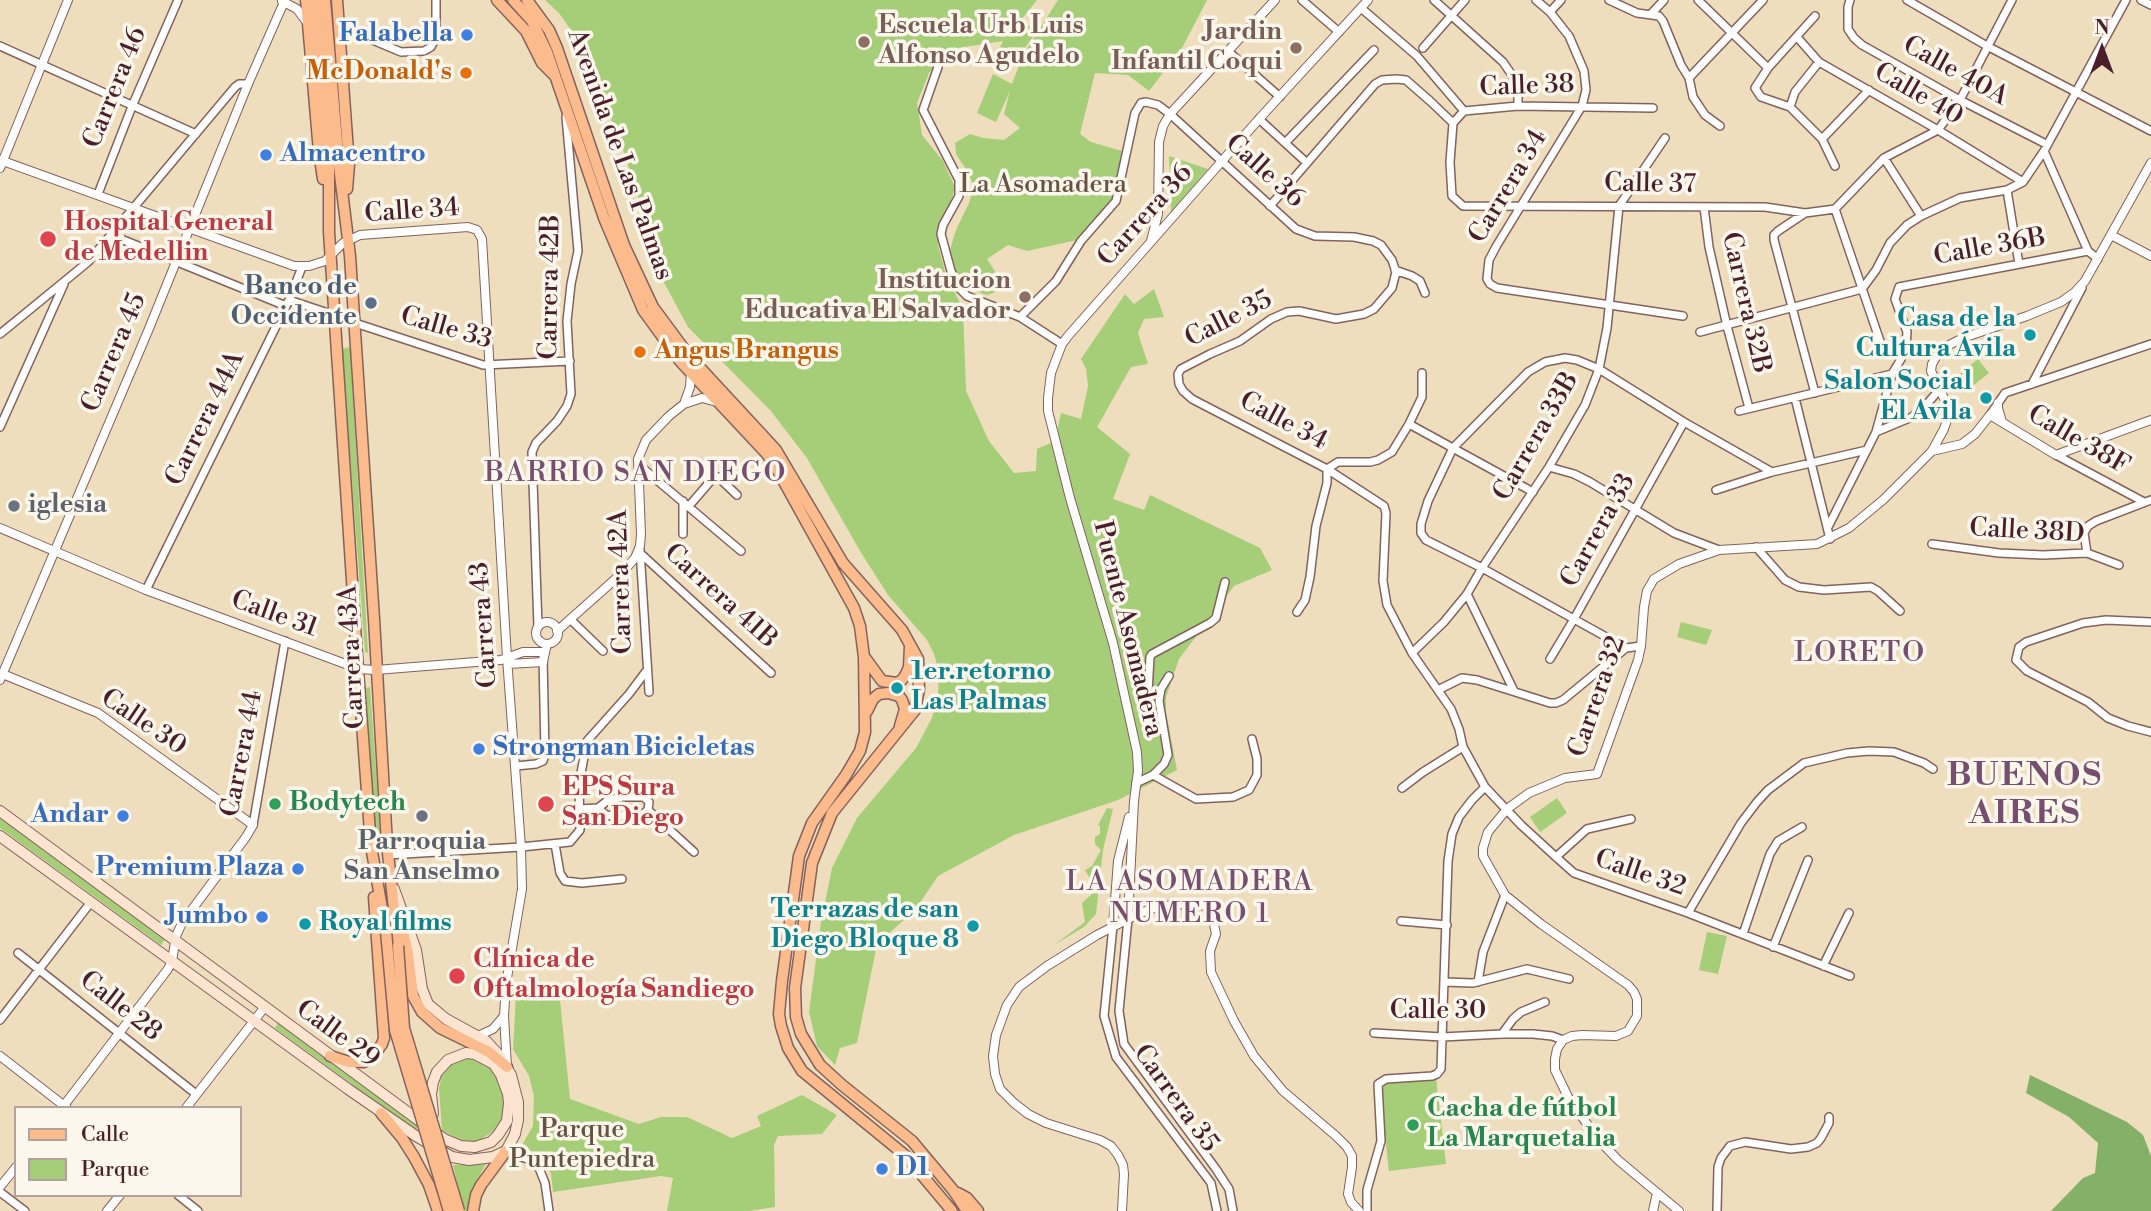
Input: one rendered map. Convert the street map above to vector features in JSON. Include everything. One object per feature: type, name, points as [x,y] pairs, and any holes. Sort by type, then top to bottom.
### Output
[{"type":"main road","points":[[306,0],[319,152],[328,210]]},
{"type":"main road","points":[[315,0],[329,93]]},
{"type":"main road","points":[[325,0],[329,93]]},
{"type":"main road","points":[[337,0],[349,165],[346,214]]},
{"type":"main road","points":[[497,0],[526,31],[546,69],[556,76]]},
{"type":"main road","name":"Avenida de Las Palmas","points":[[513,0],[525,11],[540,35],[604,218],[643,310],[665,342],[767,454],[854,608],[860,626],[864,657],[864,733],[860,751],[812,823],[799,856],[780,999],[781,1026],[788,1048],[802,1071],[899,1150],[952,1211]]},
{"type":"main road","name":"Avenida de Las Palmas","points":[[527,0],[549,30],[557,48],[624,245],[653,307],[690,357],[776,450],[843,563],[881,603],[902,630],[918,659],[918,698],[915,710],[832,813],[816,850],[795,988],[796,1017],[801,1034],[820,1065],[912,1141],[954,1191],[967,1211]]},
{"type":"main road","name":"Carrera 43A","points":[[329,93],[328,210],[371,846],[386,931],[395,1030],[459,1211]]},
{"type":"main road","name":"Carrera 43A","points":[[329,93],[349,239],[388,855],[404,1028],[449,1211]]},
{"type":"main road","points":[[864,657],[879,679],[885,683],[897,683],[904,678],[909,667],[910,643]]},
{"type":"main road","points":[[865,717],[868,706],[879,694],[899,696],[905,709],[897,732]]},
{"type":"main road","name":"Calle 29","points":[[0,811],[264,1008],[330,1056],[428,1125],[454,1143],[475,1147],[491,1142],[503,1128],[507,1121],[509,1103],[506,1086],[497,1069],[487,1059],[475,1054],[457,1055],[448,1060],[437,1072],[431,1094],[428,1125]]},
{"type":"main road","name":"Calle 29","points":[[0,836],[382,1113],[452,1157],[486,1160],[506,1151]]},
{"type":"main road","points":[[330,1056],[349,1062],[364,1062],[379,1051],[384,1038],[371,846]]},
{"type":"main road","points":[[392,882],[416,950],[424,997],[440,1015],[492,1046],[507,1067],[515,1088],[519,1111],[515,1133],[506,1151],[481,1185],[473,1211]]},
{"type":"main road","points":[[392,882],[417,1005],[428,1019],[440,1028],[482,1048],[507,1067]]},
{"type":"main road","points":[[382,1113],[415,1157],[438,1211]]},
{"type":"main road","points":[[954,1191],[967,1198],[978,1211]]},
{"type":"street","points":[[68,0],[1,163],[98,194],[285,264],[302,267]]},
{"type":"street","name":"Carrera 46","points":[[98,194],[178,0]]},
{"type":"street","points":[[339,26],[401,52],[424,51],[431,47],[436,37],[436,0]]},
{"type":"street","points":[[1151,242],[1159,201],[1159,142],[1163,126],[1170,114],[1275,0]]},
{"type":"street","points":[[1302,0],[1339,32]]},
{"type":"street","name":"Carrera 36","points":[[1070,498],[1048,411],[1051,373],[1062,344],[1259,119],[1368,0]]},
{"type":"street","points":[[1434,0],[1503,62],[1514,78],[1518,91],[1518,106]]},
{"type":"street","points":[[1423,48],[1465,0]]},
{"type":"street","points":[[1536,0],[1550,12],[1569,36],[1584,71],[1586,90],[1582,106]]},
{"type":"street","points":[[1550,12],[1561,0]]},
{"type":"street","points":[[1609,0],[1637,13],[1658,16],[1663,21],[1689,78],[1693,96],[1705,116],[1720,126]]},
{"type":"street","points":[[1651,14],[1664,0]]},
{"type":"street","points":[[1698,0],[1768,68]]},
{"type":"street","points":[[1689,78],[1763,0]]},
{"type":"street","name":"Calle 40A","points":[[1850,0],[1848,29],[1854,38],[2045,148]]},
{"type":"street","points":[[1882,347],[1835,209],[1884,158],[1938,130],[1960,100],[2012,0]]},
{"type":"street","points":[[1700,332],[1862,289],[1890,243],[1907,225],[1960,198],[2007,190],[2023,182],[2032,171],[2126,0]]},
{"type":"street","points":[[2141,0],[2151,5]]},
{"type":"street","points":[[281,1],[301,13],[310,28]]},
{"type":"street","name":"Carrera 45","points":[[1,676],[281,1]]},
{"type":"street","points":[[1909,1],[1987,46],[2151,131]]},
{"type":"street","name":"Calle 38","points":[[1361,8],[1417,56],[1464,111],[1518,106],[1653,108]]},
{"type":"street","points":[[1815,16],[1768,68],[1755,89],[1761,97],[1790,107],[1822,139],[1835,166]]},
{"type":"street","name":"Calle 40","points":[[1797,37],[1819,62],[2023,182]]},
{"type":"street","points":[[0,46],[196,134]]},
{"type":"street","points":[[1286,142],[1374,50]]},
{"type":"street","points":[[1229,52],[1280,97]]},
{"type":"street","points":[[1790,107],[1796,92],[1819,62]]},
{"type":"street","points":[[938,67],[923,110],[959,180],[959,196],[941,234],[951,271],[960,289],[967,296],[1020,317],[1062,344]]},
{"type":"street","points":[[1269,206],[1375,84],[1382,80],[1406,80],[1452,123],[1464,111]]},
{"type":"street","points":[[0,334],[88,262],[235,87],[248,84]]},
{"type":"street","points":[[1822,139],[1870,90]]},
{"type":"street","name":"Calle 36","points":[[1020,317],[1056,281],[1081,241],[1116,201],[1135,113],[1141,103],[1146,102],[1158,104],[1170,114],[1296,229],[1305,233],[1373,241],[1387,253],[1395,269],[1420,281],[1425,293]]},
{"type":"street","name":"Carrera 42B","points":[[538,627],[532,452],[536,443],[557,421],[571,394],[567,321],[578,251],[565,103]]},
{"type":"street","name":"Carrera 34","points":[[1582,106],[1489,260],[1487,279],[1497,288],[1611,304]]},
{"type":"street","points":[[1259,119],[1307,163]]},
{"type":"street","name":"Calle 37","points":[[1452,123],[1450,184],[1452,196],[1463,206],[1765,207],[1805,213],[1835,209]]},
{"type":"street","name":"Carrera 33B","points":[[1412,653],[1444,622],[1467,594],[1549,467],[1585,405],[1600,369],[1611,304],[1619,206],[1665,138]]},
{"type":"street","points":[[2045,148],[2088,251],[2098,259]]},
{"type":"street","points":[[1884,158],[1921,216]]},
{"type":"street","points":[[2032,384],[2085,281],[2151,163]]},
{"type":"street","points":[[2007,190],[2019,264]]},
{"type":"street","name":"Carrera 32B","points":[[1704,207],[1709,247],[1749,408]]},
{"type":"street","points":[[1805,213],[1774,235],[1791,309],[1815,393]]},
{"type":"street","name":"Calle 34","points":[[302,267],[331,256],[349,239],[360,235],[468,227],[477,230]]},
{"type":"street","name":"Carrera 43","points":[[477,230],[482,239],[521,847],[522,889],[507,973],[504,1016],[507,1067]]},
{"type":"street","points":[[2111,234],[2151,256]]},
{"type":"street","points":[[111,235],[287,303],[334,315]]},
{"type":"street","name":"Calle 36B","points":[[1892,374],[1901,359],[1907,338],[1895,299],[1899,287],[2088,251]]},
{"type":"street","name":"Carrera 44A","points":[[146,590],[287,303],[302,267]]},
{"type":"street","name":"Calle 35","points":[[1181,369],[1240,341],[1271,319],[1287,312],[1299,311],[1336,319],[1364,314],[1384,300],[1392,288],[1395,269]]},
{"type":"street","points":[[0,427],[66,279]]},
{"type":"street","points":[[1549,467],[1590,482],[1674,533],[1720,550],[1817,544],[1849,528],[1883,500],[1932,451],[1949,415],[1947,404],[1933,378],[1932,364],[1938,354],[1947,346],[2061,302],[2076,292],[2085,281]]},
{"type":"street","points":[[1611,304],[1683,316]]},
{"type":"street","name":"Calle 33","points":[[355,324],[475,363],[489,365],[570,361]]},
{"type":"street","points":[[1932,451],[1962,444],[1975,435],[2004,393],[2151,344]]},
{"type":"street","points":[[1626,648],[1426,540],[1421,533],[1421,524],[1428,501],[1453,448],[1536,366],[1556,359],[1577,360],[1600,369],[1684,422],[1772,472]]},
{"type":"street","name":"Calle 34","points":[[1181,369],[1178,374],[1179,384],[1192,399],[1327,469],[1384,506]]},
{"type":"street","points":[[684,404],[690,387],[691,372]]},
{"type":"street","points":[[1297,612],[1305,600],[1310,577],[1315,526],[1327,483],[1327,469],[1338,462],[1370,462],[1392,452],[1422,397],[1422,373]]},
{"type":"street","points":[[1739,411],[1892,374],[1876,432],[1828,527]]},
{"type":"street","points":[[1876,432],[1912,417],[1940,392]]},
{"type":"street","points":[[684,404],[702,398],[717,402]]},
{"type":"street","points":[[1795,398],[1830,539]]},
{"type":"street","points":[[1998,403],[2002,422]]},
{"type":"street","name":"Carrera 42A","points":[[649,692],[640,549],[639,453],[646,440],[684,404]]},
{"type":"street","name":"Calle 38F","points":[[1990,415],[2056,455],[2148,501]]},
{"type":"street","points":[[2056,455],[2151,419]]},
{"type":"street","name":"Carrera 33","points":[[1550,659],[1684,422]]},
{"type":"street","points":[[1409,424],[1533,492]]},
{"type":"street","points":[[1944,429],[1945,437],[1955,445]]},
{"type":"street","points":[[1716,490],[1772,472],[1867,450]]},
{"type":"street","points":[[639,465],[741,551]]},
{"type":"street","points":[[683,534],[686,503],[714,477],[718,477],[737,495]]},
{"type":"street","name":"Puente Asomadera","points":[[1070,498],[1112,643],[1133,733],[1138,771]]},
{"type":"street","points":[[2087,553],[2084,533],[2088,526],[2148,501]]},
{"type":"street","name":"Calle 32","points":[[1384,506],[1386,513],[1382,557],[1387,605],[1412,653],[1451,709],[1463,747],[1485,787],[1521,825],[1574,873],[1688,913],[1850,976]]},
{"type":"street","name":"Calle 31","points":[[0,528],[146,590],[359,669],[508,661],[543,662]]},
{"type":"street","name":"Calle 38D","points":[[1932,544],[2010,554],[2087,553],[2119,565]]},
{"type":"street","points":[[1756,547],[1785,580],[1799,587],[1824,590],[1871,587],[1900,611]]},
{"type":"street","points":[[555,628],[571,620],[621,574],[640,549]]},
{"type":"street","name":"Carrera 41B","points":[[640,549],[771,673]]},
{"type":"street","name":"Carrera 32","points":[[1637,1016],[1637,999],[1628,985],[1541,924],[1505,895],[1483,856],[1482,848],[1488,832],[1507,809],[1529,793],[1555,781],[1597,774],[1641,646],[1647,591],[1654,579],[1679,564],[1720,550]]},
{"type":"street","points":[[1164,733],[1155,727],[1147,709],[1150,657],[1216,618],[1225,582]]},
{"type":"street","points":[[1467,594],[1514,691]]},
{"type":"street","points":[[571,620],[603,650]]},
{"type":"street","points":[[2151,622],[2093,621],[2026,642],[2017,652],[2016,660],[2020,666],[2039,678],[2088,702],[2108,718],[2151,732]]},
{"type":"street","points":[[516,766],[536,764],[542,761],[545,754],[544,647],[536,635],[538,627],[545,623],[555,628]]},
{"type":"street","points":[[544,647],[555,640],[555,628]]},
{"type":"street","name":"Carrera 44","points":[[65,1106],[172,961],[174,942],[182,923],[253,825],[285,642]]},
{"type":"street","points":[[1438,690],[1462,678],[1550,703],[1563,700],[1626,648],[1641,646]]},
{"type":"street","name":"Calle 31","points":[[508,661],[523,652],[544,647]]},
{"type":"street","points":[[587,741],[647,670]]},
{"type":"street","name":"Calle 30","points":[[1,676],[98,713],[253,825]]},
{"type":"street","points":[[1136,783],[1153,775],[1164,764],[1168,755],[1159,701],[1161,689],[1169,676]]},
{"type":"street","points":[[1153,775],[1196,799],[1233,797],[1249,790],[1257,775],[1257,759],[1252,739]]},
{"type":"street","points":[[1402,788],[1463,747]]},
{"type":"street","points":[[1688,913],[1741,823],[1757,802],[1768,790],[1804,764],[1847,753],[1869,751],[1894,752],[1933,769]]},
{"type":"street","points":[[388,855],[570,842],[580,830],[579,784],[584,757]]},
{"type":"street","name":"Carrera 35","points":[[1138,771],[1128,919],[1118,1012],[1124,1044],[1216,1169],[1228,1189],[1233,1211]]},
{"type":"street","points":[[1367,1211],[1367,1190],[1381,1141],[1378,1084],[1386,1079],[1437,1074],[1441,1069],[1448,862],[1452,834],[1459,817],[1485,787]]},
{"type":"street","points":[[579,809],[598,808],[607,800],[641,796],[647,799],[648,810],[694,852]]},
{"type":"street","name":"Carrera 35","points":[[1134,801],[1118,861],[1104,1016],[1116,1057],[1211,1183],[1217,1211]]},
{"type":"street","points":[[598,808],[606,815],[613,816],[641,815],[648,810]]},
{"type":"street","points":[[1556,857],[1587,829],[1632,819]]},
{"type":"street","points":[[1743,934],[1770,854],[1778,841],[1802,827]]},
{"type":"street","points":[[555,844],[560,873],[565,881],[582,884],[622,879]]},
{"type":"street","points":[[1773,947],[1808,860]]},
{"type":"street","points":[[1478,982],[1483,951],[1505,895]]},
{"type":"street","points":[[0,1020],[91,902]]},
{"type":"street","points":[[1122,1211],[1124,1174],[1118,1155],[1111,1146],[1100,1140],[1046,1123],[1021,1109],[1000,1089],[993,1056],[996,1035],[1007,1005],[1019,987],[1047,967],[1128,919],[1157,907],[1199,904],[1209,908],[1215,921],[1216,934],[1210,951],[1211,972],[1234,1021],[1254,1056],[1283,1091],[1347,1147],[1352,1156],[1348,1194],[1359,1211]]},
{"type":"street","points":[[1823,966],[1849,913]]},
{"type":"street","points":[[1401,922],[1447,925]]},
{"type":"street","name":"Calle 28","points":[[18,953],[196,1094]]},
{"type":"street","points":[[1108,967],[1124,965]]},
{"type":"street","points":[[1444,982],[1478,982],[1527,969],[1569,979]]},
{"type":"street","name":"Calle 30","points":[[1502,1034],[1521,1012],[1545,1002]]},
{"type":"street","points":[[187,1106],[264,1008]]},
{"type":"street","points":[[478,1036],[493,1029],[504,1016]]},
{"type":"street","name":"Calle 30","points":[[1374,1033],[1442,1037],[1502,1034],[1552,1036],[1563,1040],[1582,1035],[1616,1036],[1628,1031],[1637,1016]]},
{"type":"street","points":[[1563,1040],[1557,1049],[1555,1070],[1581,1117],[1618,1160],[1679,1211]]},
{"type":"street","points":[[0,1056],[63,1106]]},
{"type":"street","points":[[1717,1211],[1718,1167],[1730,1146],[1745,1142],[1791,1149],[1808,1147],[1821,1138],[1829,1123],[1829,1117]]},
{"type":"street","points":[[506,1151],[530,1160],[540,1168],[549,1211]]},
{"type":"street","points":[[14,1170],[0,1189],[25,1211]]},
{"type":"street","points":[[1653,1211],[1659,1194]]},
{"type":"street","points":[[107,1211],[118,1197]]},
{"type":"street","points":[[180,1197],[198,1211]]},
{"type":"green space","points":[[545,0],[1037,0],[1021,20],[1037,31],[1017,59],[1000,47],[1003,41],[951,49],[929,73],[917,103],[922,135],[943,161],[955,187],[951,202],[940,222],[938,245],[946,275],[963,309],[966,391],[989,441],[1014,473],[1036,471],[1037,449],[1055,441],[1061,413],[1081,419],[1088,386],[1086,369],[1081,359],[1125,294],[1134,304],[1154,289],[1164,317],[1144,319],[1138,333],[1148,364],[1131,367],[1097,427],[1130,454],[1113,499],[1144,510],[1150,495],[1260,548],[1272,570],[1234,586],[1179,659],[1166,697],[1166,712],[1177,770],[1118,800],[1014,835],[938,876],[915,910],[877,944],[857,1043],[840,1048],[835,1065],[817,1046],[809,1012],[821,922],[832,868],[857,818],[916,748],[932,718],[938,696],[939,671],[927,640],[888,595],[807,458],[770,410],[688,327],[662,279],[620,140],[575,36],[559,13]]},
{"type":"green space","name":"La Asomadera","points":[[1058,0],[1207,0],[1182,48],[1149,91],[1128,75],[1095,73],[1080,134],[1091,142],[1122,151],[1114,199],[1077,240],[1027,251],[1008,245],[987,259],[1000,279],[998,291],[987,295],[965,288],[955,273],[949,253],[974,186],[956,154],[955,143],[970,134],[1004,140],[1020,128],[1004,114],[1010,91],[996,122],[977,113],[993,74],[1012,84],[1023,55]]},
{"type":"green space","points":[[1169,156],[1208,169],[1171,212]]},
{"type":"green space","points":[[350,347],[368,653],[365,652],[342,349]]},
{"type":"green space","points":[[1978,359],[1989,373],[1964,393],[1953,379]]},
{"type":"green space","points":[[1681,622],[1712,630],[1706,645],[1677,637]]},
{"type":"green space","points":[[370,687],[381,839],[376,840],[366,688]]},
{"type":"green space","points":[[1557,798],[1567,813],[1540,832],[1530,817]]},
{"type":"green space","points":[[1107,808],[1113,809],[1103,850],[1096,914],[1084,927],[1054,945],[1085,922],[1082,903],[1091,895],[1094,886],[1085,870],[1092,866],[1101,850],[1095,844],[1095,837],[1100,834],[1098,825]]},
{"type":"green space","points":[[0,817],[166,938],[161,945],[0,828]]},
{"type":"green space","points":[[1707,932],[1727,936],[1718,974],[1699,970]]},
{"type":"green space","name":"Parque Puntepiedra","points":[[559,990],[570,1099],[639,1124],[661,1117],[687,1117],[732,1138],[761,1126],[757,1116],[802,1095],[837,1115],[822,1134],[778,1136],[774,1145],[775,1207],[749,1211],[667,1211],[673,1178],[661,1176],[553,1192],[551,1174],[542,1158],[522,1145],[533,1126],[534,1096],[529,1076],[513,1049],[516,995]]},
{"type":"green space","points":[[278,1023],[418,1124],[416,1131],[275,1028]]},
{"type":"green space","points":[[475,1057],[494,1069],[505,1095],[504,1106],[502,1119],[495,1130],[477,1142],[467,1142],[442,1131],[439,1088],[442,1075],[450,1065]]},
{"type":"green space","points":[[2030,1075],[2127,1122],[2143,1135],[2151,1156],[2151,1211],[2051,1211],[2083,1178],[2095,1173],[2098,1143],[2069,1117],[2026,1093]]},
{"type":"green space","name":"Cacha de fútbol La Marquetalia","points":[[1436,1078],[1446,1164],[1389,1171],[1379,1085]]},
{"type":"green space","points":[[486,1164],[472,1188],[468,1211],[464,1211],[453,1165]]},
{"type":"place","name":"Falabella","points":[[467,35]]},
{"type":"place","name":"Escuela Urb Luis Alfonso Agudelo","points":[[864,42]]},
{"type":"place","name":"Jardin Infantil Coqui","points":[[1296,48]]},
{"type":"place","name":"McDonald's","points":[[466,73]]},
{"type":"place","name":"Almacentro","points":[[266,155]]},
{"type":"place","name":"Hospital General de Medellin","points":[[48,239]]},
{"type":"place","name":"Institucion Educativa El Salvador","points":[[1025,297]]},
{"type":"place","name":"Banco de Occidente","points":[[371,303]]},
{"type":"place","name":"Casa de la Cultura Ávila","points":[[2030,335]]},
{"type":"place","name":"Angus Brangus","points":[[640,352]]},
{"type":"place","name":"Salon Social El Avila","points":[[1986,398]]},
{"type":"place","name":"iglesia","points":[[14,506]]},
{"type":"place","name":"1er.retorno Las Palmas","points":[[897,688]]},
{"type":"place","name":"Strongman Bicicletas","points":[[479,749]]},
{"type":"place","name":"Bodytech","points":[[275,804]]},
{"type":"place","name":"EPS Sura San Diego","points":[[546,804]]},
{"type":"place","name":"Andar","points":[[123,816]]},
{"type":"place","name":"Parroquia San Anselmo","points":[[422,816]]},
{"type":"place","name":"Premium Plaza","points":[[298,869]]},
{"type":"place","name":"Jumbo","points":[[262,917]]},
{"type":"place","name":"Royal films","points":[[305,924]]},
{"type":"place","name":"Terrazas de san Diego Bloque 8","points":[[973,926]]},
{"type":"place","name":"Clínica de Oftalmología Sandiego","points":[[457,976]]},
{"type":"place","name":"Cacha de fútbol La Marquetalia","points":[[1413,1125]]},
{"type":"place","name":"D1","points":[[882,1169]]},
{"type":"district","name":"BARRIO SAN DIEGO","points":[[636,474]]},
{"type":"district","name":"LORETO","points":[[1860,654]]},
{"type":"district","name":"BUENOS AIRES","points":[[2025,796]]},
{"type":"district","name":"LA ASOMADERA NUMERO 1","points":[[1190,899]]}]
